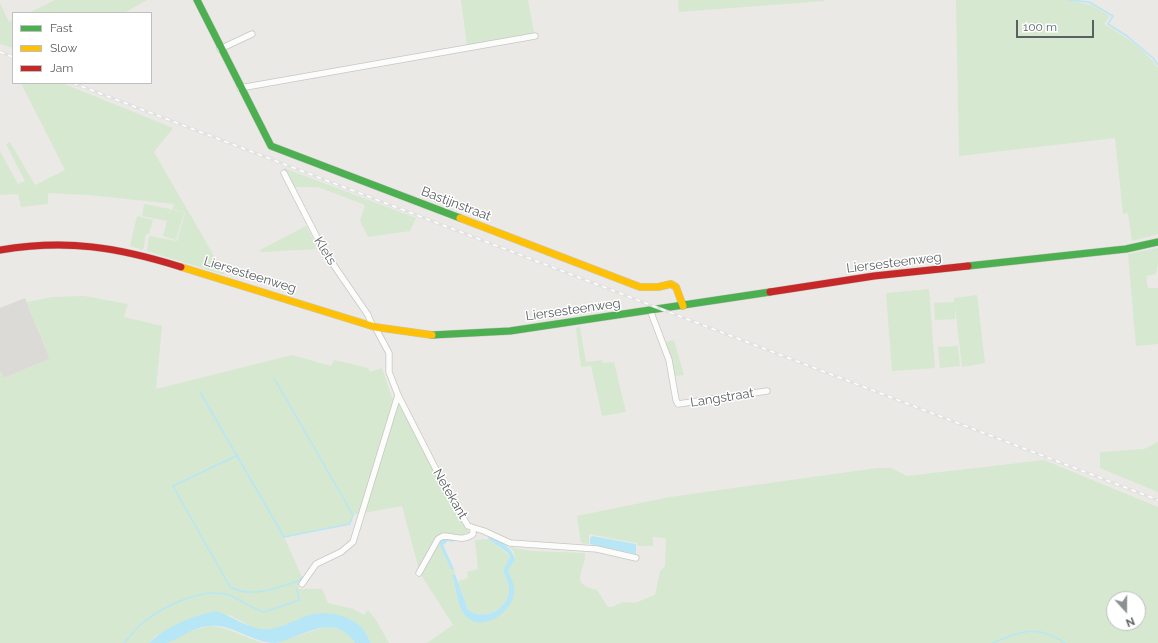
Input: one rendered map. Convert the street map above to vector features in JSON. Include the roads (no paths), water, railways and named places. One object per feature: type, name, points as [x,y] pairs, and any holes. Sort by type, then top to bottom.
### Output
[{"type":"street","name":"Bastijnstraat","points":[[197,0],[240,88],[271,146],[640,287],[658,287],[671,284],[676,287],[683,306]]},
{"type":"street","points":[[220,48],[252,34]]},
{"type":"street","points":[[240,88],[535,36]]},
{"type":"street","name":"Klets","points":[[284,173],[324,251],[368,315],[373,326]]},
{"type":"street","name":"Liersesteenweg","points":[[0,250],[52,244],[110,247],[143,255],[373,326],[420,335],[462,336],[510,332],[874,276],[1126,249],[1158,242]]},
{"type":"street","name":"Langstraat","points":[[650,310],[669,360],[678,404],[767,391]]},
{"type":"street","name":"Netekant","points":[[373,326],[389,352],[389,372],[398,395],[447,491],[468,526],[473,529],[484,531],[510,543],[592,549],[636,558]]},
{"type":"street","points":[[302,584],[316,564],[350,546],[355,536],[398,395]]},
{"type":"street","points":[[419,573],[438,539],[443,536],[459,539],[470,537],[473,534],[473,529]]},
{"type":"water","points":[[489,536],[509,548],[514,556],[515,560],[508,570],[514,584],[514,594],[512,601],[501,614],[486,622],[478,622],[471,620],[464,614],[458,600],[452,575],[455,574],[468,610],[481,615],[494,612],[500,608],[508,596],[508,582],[503,571],[510,557],[508,553],[488,539]]},
{"type":"water","points":[[592,536],[636,544],[636,554],[590,544],[590,539]]},
{"type":"water","points":[[445,538],[454,539],[453,542],[448,541],[443,545],[454,569],[451,570],[439,543]]},
{"type":"water","points":[[216,611],[250,626],[262,629],[279,627],[313,614],[335,614],[356,623],[371,643],[355,643],[346,634],[337,629],[327,627],[307,632],[276,643],[258,640],[226,627],[209,626],[192,630],[167,643],[149,643],[180,622]]},
{"type":"waterway","points":[[1069,0],[1089,2],[1113,16],[1108,24],[1127,36],[1153,58],[1158,65]]},
{"type":"waterway","points":[[200,392],[284,537],[350,524],[353,515],[274,378]]},
{"type":"waterway","points":[[238,455],[173,486],[230,587],[247,592],[265,591],[299,581],[302,577]]},
{"type":"waterway","points":[[124,643],[145,621],[163,609],[197,595],[208,593],[229,595],[265,612],[299,600],[297,589]]},
{"type":"waterway","points":[[993,643],[1013,635],[1029,631],[1046,633],[1065,643]]},
{"type":"railway","points":[[0,52],[12,57]]},
{"type":"railway","points":[[76,84],[1158,500]]}]
